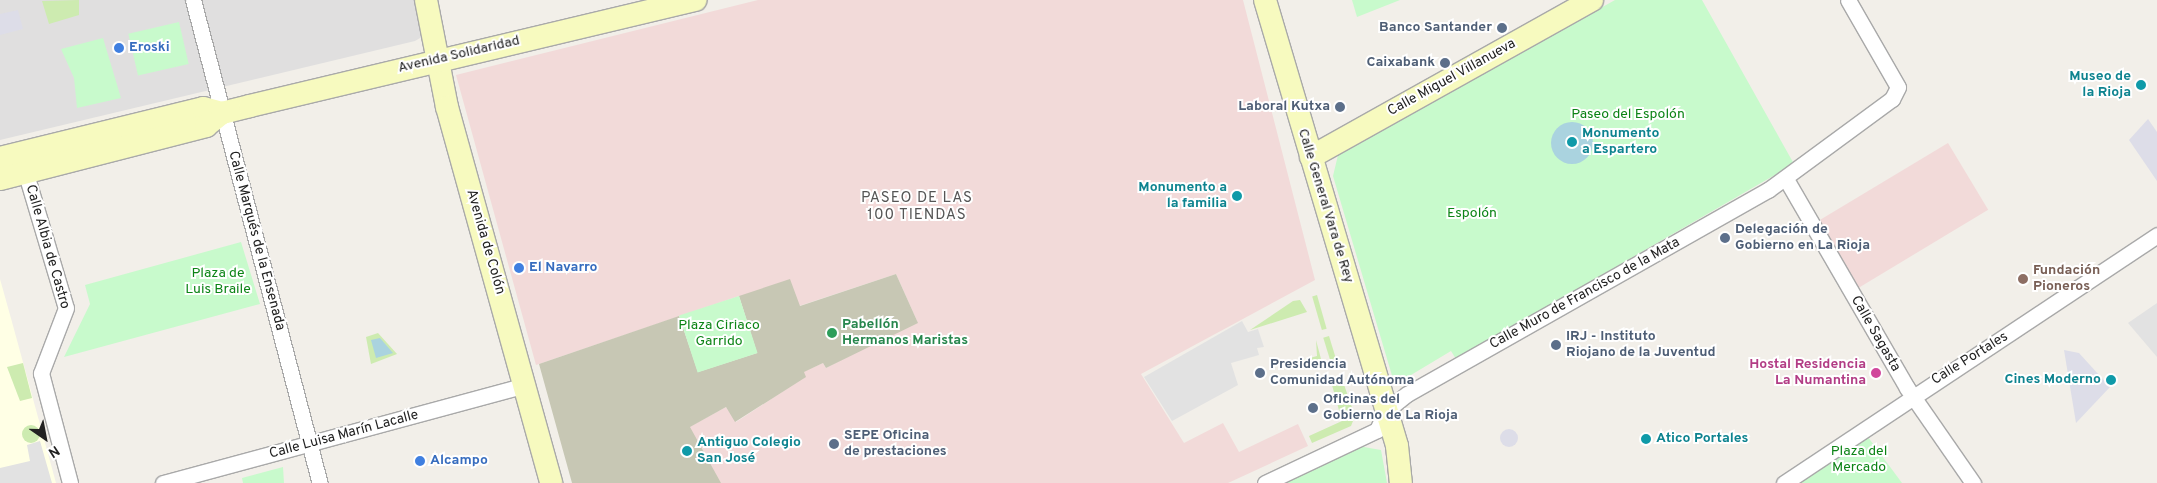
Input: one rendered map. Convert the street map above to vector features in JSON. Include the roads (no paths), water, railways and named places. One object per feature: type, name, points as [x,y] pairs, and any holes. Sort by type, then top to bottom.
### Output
[{"type":"main road","name":"Avenida de Colón","points":[[426,0],[438,60],[552,483]]},
{"type":"main road","name":"Avenida Solidaridad","points":[[0,179],[15,161],[206,126],[222,113],[696,0]]},
{"type":"main road","name":"Calle General Vara de Rey","points":[[1265,0],[1386,411],[1401,483]]},
{"type":"main road","name":"Calle Miguel Villanueva","points":[[1311,157],[1592,0]]},
{"type":"street","name":"Calle Marqués de la Ensenada","points":[[193,0],[320,483]]},
{"type":"street","name":"Calle Muro de Francisco de la Mata","points":[[1265,483],[1377,430],[1386,411],[1407,394],[1786,179],[1892,99],[1898,87],[1848,0]]},
{"type":"street","name":"Calle Albia de Castro","points":[[15,161],[66,308],[41,373],[70,483]]},
{"type":"street","name":"Calle Sagasta","points":[[1786,179],[1912,396],[1973,483]]},
{"type":"street","name":"Calle Portales","points":[[1784,483],[1912,396],[2157,235]]},
{"type":"street","name":"Calle Luisa Marín Lacalle","points":[[162,483],[310,445],[525,385]]},
{"type":"water","points":[[1572,122],[1587,128],[1593,143],[1587,158],[1572,164],[1557,158],[1551,143],[1557,128]]},
{"type":"water","points":[[380,338],[393,353],[376,358],[371,340]]},
{"type":"place","name":"Banco Santander","points":[[1502,28]]},
{"type":"place","name":"Eroski","points":[[119,48]]},
{"type":"place","name":"Caixabank","points":[[1445,63]]},
{"type":"place","name":"Museo de la Rioja","points":[[2141,85]]},
{"type":"place","name":"Laboral Kutxa","points":[[1340,107]]},
{"type":"place","name":"Monumento a Espartero","points":[[1572,142]]},
{"type":"place","name":"Monumento a la familia","points":[[1237,196]]},
{"type":"place","name":"Delegación de Gobierno en La Rioja","points":[[1725,238]]},
{"type":"place","name":"El Navarro","points":[[519,268]]},
{"type":"place","name":"Fundación Pioneros","points":[[2023,279]]},
{"type":"place","name":"Pabellón Hermanos Maristas","points":[[832,333]]},
{"type":"place","name":"IRJ - Instituto Riojano de la Juventud","points":[[1556,345]]},
{"type":"place","name":"Presidencia Comunidad Autónoma","points":[[1260,373]]},
{"type":"place","name":"Hostal Residencia La Numantina","points":[[1876,373]]},
{"type":"place","name":"Cines Moderno","points":[[2111,380]]},
{"type":"place","name":"Oficinas del Gobierno de La Rioja","points":[[1313,408]]},
{"type":"place","name":"Atico Portales","points":[[1646,439]]},
{"type":"place","name":"SEPE Oficina de prestaciones","points":[[834,444]]},
{"type":"place","name":"Antiguo Colegio San José","points":[[687,451]]},
{"type":"place","name":"Alcampo","points":[[420,461]]},
{"type":"district","name":"PASEO DE LAS 100 TIENDAS","points":[[917,206]]},
{"type":"park label","name":"Paseo del Espolón","points":[[1628,115]]},
{"type":"park label","name":"Espolón","points":[[1472,214]]},
{"type":"park label","name":"Plaza de Luis Braile","points":[[218,282]]},
{"type":"park label","name":"Plaza Ciriaco Garrido","points":[[719,334]]},
{"type":"park label","name":"Plaza del Mercado","points":[[1859,460]]}]
